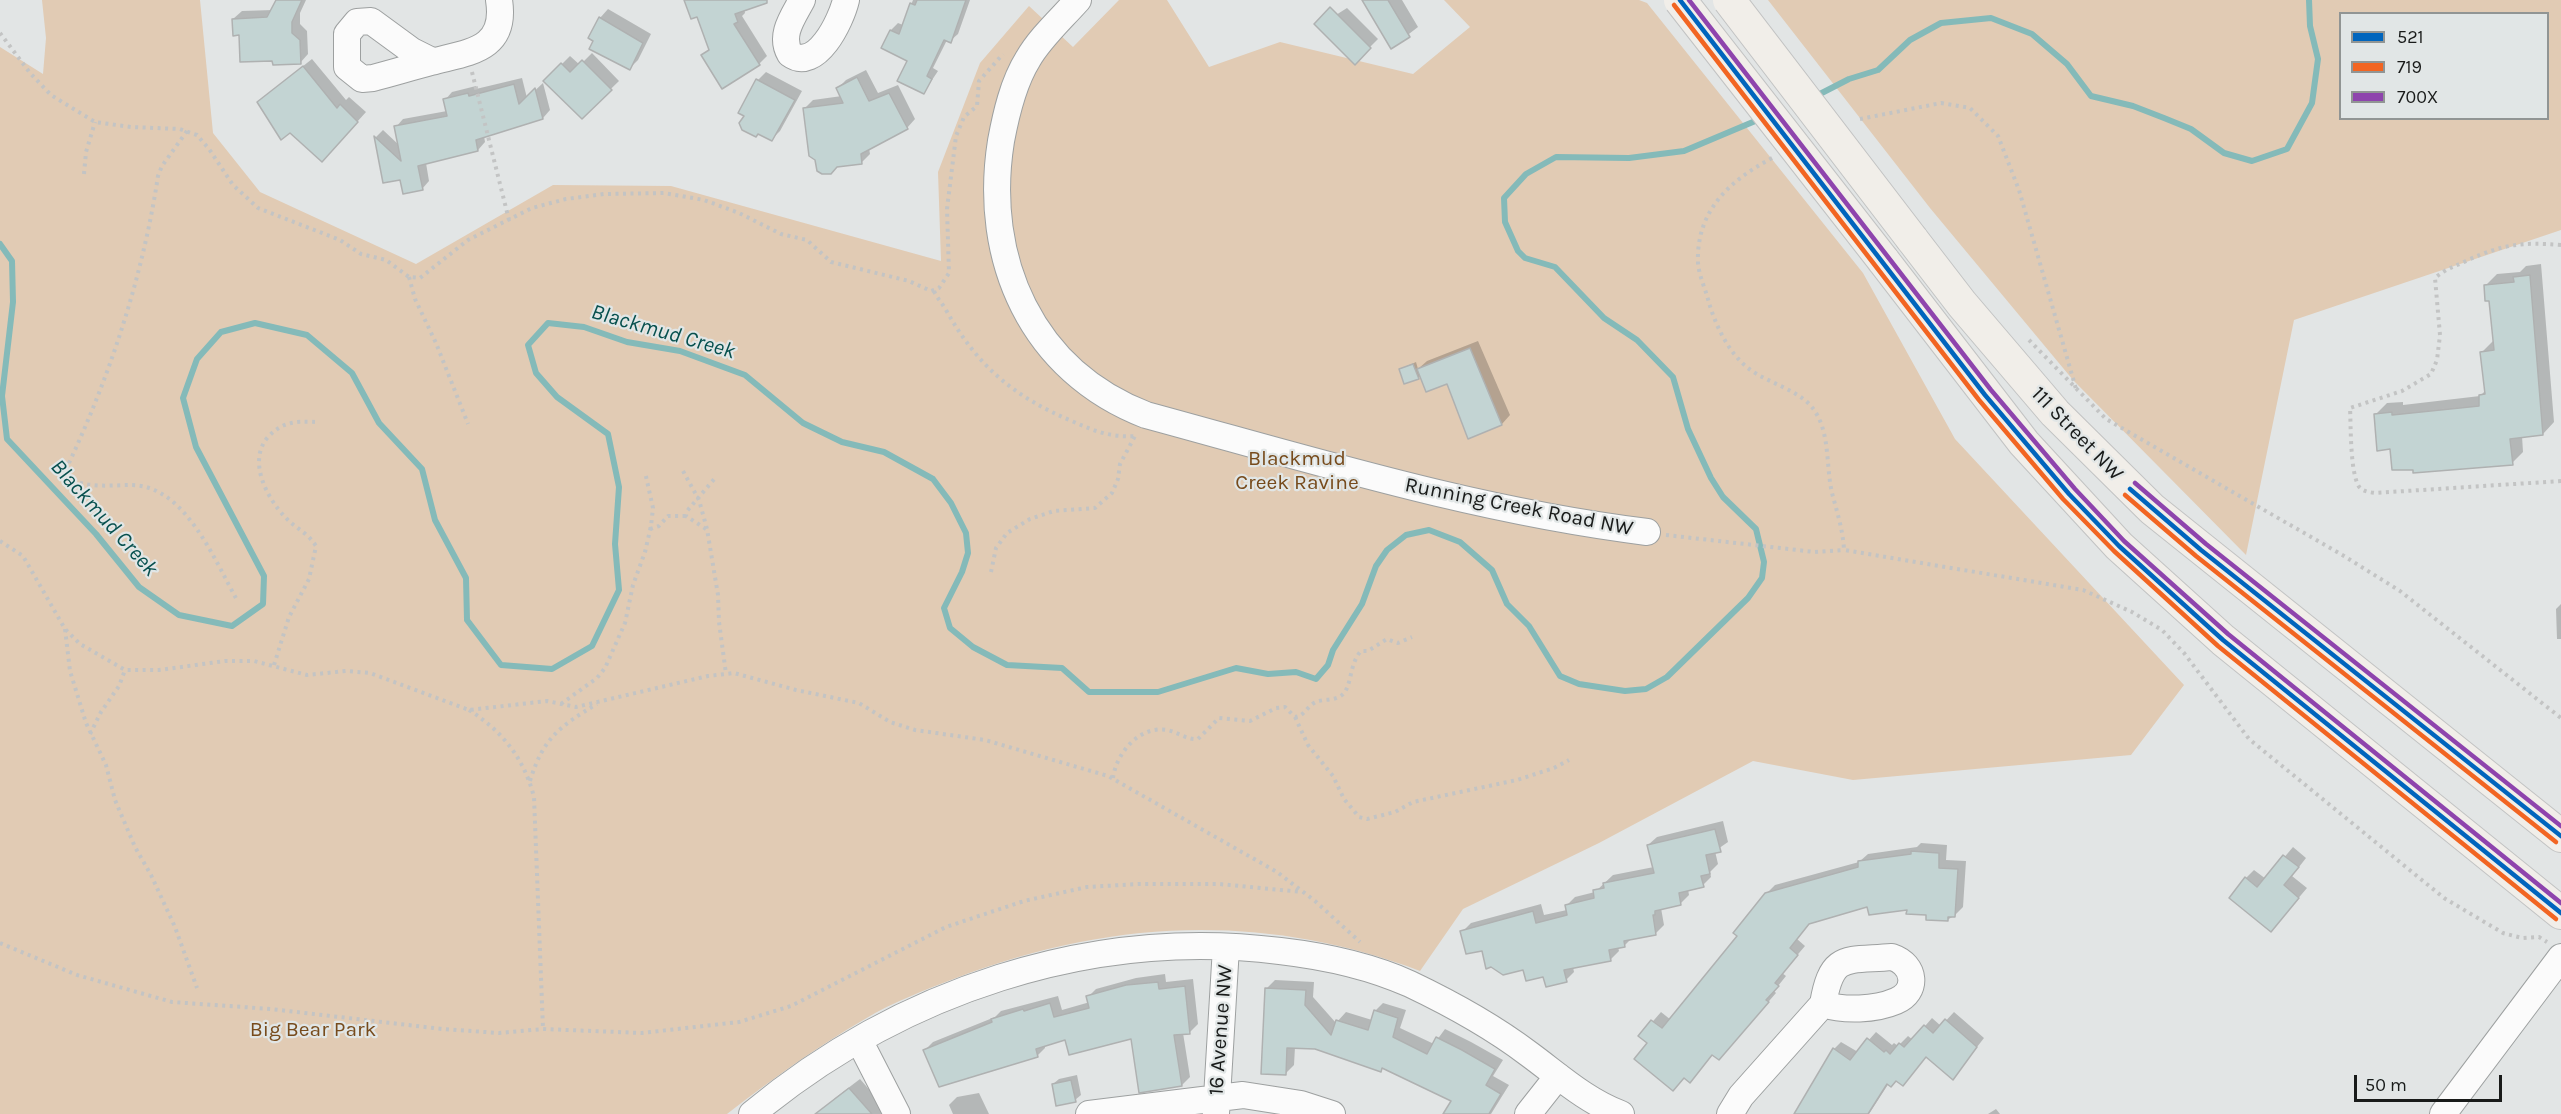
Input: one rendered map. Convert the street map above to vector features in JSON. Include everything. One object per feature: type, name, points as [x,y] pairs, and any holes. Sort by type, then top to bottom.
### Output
[{"type":"main road","name":"111 Street NW","points":[[1680,0],[2024,443],[2119,546],[2223,640],[2561,913]]},
{"type":"main road","name":"111 Street NW","points":[[1729,0],[1962,304],[2055,413],[2152,509],[2561,836]]},
{"type":"street","points":[[432,61],[482,48],[494,36],[501,19],[499,0]]},
{"type":"street","points":[[802,0],[789,26],[786,42],[790,54],[803,59],[811,58],[822,48],[846,0]]},
{"type":"street","name":"Running Creek Road NW","points":[[1078,0],[1027,60],[1011,99],[1003,128],[998,172],[998,205],[1007,268],[1020,300],[1034,325],[1055,352],[1088,385],[1125,406],[1141,425],[1442,496],[1568,521],[1647,532]]},
{"type":"street","points":[[752,1114],[815,1066],[859,1040],[948,995],[1039,966],[1128,948],[1226,946],[1268,949],[1328,959],[1407,983],[1483,1022],[1594,1102],[1621,1114]]},
{"type":"street","name":"16 Avenue NW","points":[[1216,1106],[1226,946]]},
{"type":"street","points":[[2444,1114],[2561,957]]},
{"type":"street","points":[[1730,1114],[1742,1096],[1823,1004]]},
{"type":"street","points":[[859,1040],[897,1114]]},
{"type":"street","points":[[1528,1114],[1558,1076]]},
{"type":"street","points":[[1089,1114],[1216,1106],[1243,1095],[1268,1098],[1332,1114]]},
{"type":"path","points":[[0,33],[30,73],[51,95],[95,122],[188,131],[197,135],[233,185],[258,208],[340,240],[361,254],[386,260],[409,277],[420,278],[468,240],[532,208],[566,199],[604,194],[664,193],[704,200],[739,213],[781,234],[807,240],[831,262],[909,281],[928,291],[934,291]]},
{"type":"path","points":[[467,53],[509,220]]},
{"type":"path","points":[[934,291],[949,273],[947,209],[956,136],[964,117],[977,105],[979,81],[1003,54]]},
{"type":"path","points":[[1860,119],[1941,103],[1970,108],[1998,136],[2019,190],[2076,389],[2106,419],[2344,556],[2400,591],[2561,718]]},
{"type":"path","points":[[84,174],[86,152],[95,122]]},
{"type":"path","points":[[188,131],[162,166],[158,176],[144,251],[128,308],[105,377],[69,463],[68,477],[83,483],[135,485],[155,490],[173,499],[190,521],[237,600]]},
{"type":"path","points":[[1781,154],[1759,165],[1720,194],[1702,226],[1698,264],[1714,320],[1734,354],[1748,368],[1802,399],[1815,411],[1823,428],[1832,492],[1844,550]]},
{"type":"path","points":[[2561,245],[2525,244],[2494,248],[2445,270],[2435,278],[2440,335],[2437,360],[2431,374],[2402,392],[2350,408],[2355,472],[2358,485],[2363,490],[2375,493],[2561,481]]},
{"type":"path","points":[[409,277],[415,299],[436,343],[468,424]]},
{"type":"path","points":[[934,291],[966,345],[1016,392],[1044,410],[1111,436],[1141,425]]},
{"type":"path","points":[[274,665],[289,616],[309,579],[316,546],[310,536],[284,517],[268,494],[260,472],[258,457],[264,443],[282,426],[296,421],[315,422]]},
{"type":"path","points":[[991,572],[996,548],[1007,533],[1030,519],[1054,512],[1095,508],[1112,493],[1120,464],[1141,425]]},
{"type":"path","points":[[683,471],[698,498],[707,529],[718,595],[718,622],[726,674]]},
{"type":"path","points":[[561,704],[590,684],[605,668],[628,615],[633,585],[645,552],[650,529],[652,508],[645,472]]},
{"type":"path","points":[[686,516],[689,506],[716,477]]},
{"type":"path","points":[[650,529],[659,526],[668,516],[686,516],[707,529]]},
{"type":"path","points":[[1686,537],[1815,552],[1844,550],[2083,590],[2132,612],[2162,630],[2184,653],[2249,739],[2444,898],[2503,933],[2522,938],[2539,937]]},
{"type":"path","points":[[0,541],[22,556],[65,629],[80,644],[125,670],[159,669],[225,661],[254,661],[307,675],[346,671],[370,673],[469,710],[488,722],[524,765],[530,782],[537,837],[543,1029]]},
{"type":"path","points":[[65,629],[70,671],[90,734],[106,765],[115,800],[135,848],[151,875],[175,927],[197,988]]},
{"type":"path","points":[[1295,717],[1301,716],[1312,704],[1343,694],[1347,689],[1351,666],[1361,651],[1368,651],[1387,639],[1398,643],[1412,638]]},
{"type":"path","points":[[90,734],[125,670]]},
{"type":"path","points":[[469,710],[547,701],[576,707],[734,673],[796,690],[859,703],[890,722],[915,730],[985,740],[1113,778],[1277,872],[1303,892],[1366,949]]},
{"type":"path","points":[[530,782],[537,757],[547,741],[577,715],[599,703]]},
{"type":"path","points":[[1113,778],[1115,766],[1126,747],[1154,730],[1175,731],[1191,740],[1198,739],[1219,718],[1250,721],[1276,708],[1285,707],[1295,717],[1308,745],[1333,776],[1344,799],[1359,817],[1367,819],[1395,812],[1413,802],[1517,780],[1554,768],[1569,760]]},
{"type":"path","points":[[0,943],[77,975],[172,1002],[272,1009],[442,1029],[499,1033],[543,1029],[642,1033],[739,1022],[792,1006],[946,927],[1024,901],[1087,887],[1139,884],[1219,884],[1303,892]]},
{"type":"green space","name":"Blackmud Creek Ravine","points":[[42,0],[200,0],[213,133],[260,192],[416,264],[553,185],[671,186],[941,261],[938,172],[980,63],[1029,6],[1073,47],[1119,0],[1167,0],[1209,67],[1280,42],[1413,74],[1470,27],[1444,0],[1639,0],[1647,3],[1863,273],[1955,439],[2184,685],[2131,755],[1853,780],[1753,761],[1599,843],[1463,909],[1420,971],[1362,952],[1303,939],[1246,932],[1188,930],[1130,934],[1072,944],[1014,958],[933,987],[876,1013],[811,1052],[727,1114],[0,1114],[0,47],[43,74],[46,38]]},
{"type":"green space","points":[[1768,0],[2561,0],[2561,230],[2294,320],[2246,555],[2073,380],[1930,208]]},
{"type":"building","points":[[276,0],[302,0],[292,22],[292,33],[300,40],[301,64],[273,65],[272,61],[240,62],[239,35],[233,36],[232,19],[267,17]]},
{"type":"building","points":[[684,0],[767,0],[767,3],[735,14],[738,22],[734,24],[760,65],[722,89],[701,55],[709,50],[697,17],[691,19]]},
{"type":"building","points":[[917,0],[966,0],[951,43],[944,40],[927,76],[932,79],[924,94],[897,81],[907,61],[881,48],[890,30],[899,34],[910,3],[915,5]]},
{"type":"building","points":[[1362,0],[1388,0],[1410,37],[1391,49]]},
{"type":"building","points":[[1330,7],[1371,48],[1355,65],[1314,24]]},
{"type":"building","points":[[599,17],[643,43],[630,70],[589,49],[593,41],[588,38]]},
{"type":"building","points":[[582,60],[612,90],[582,119],[543,81],[561,63],[570,72]]},
{"type":"building","points":[[303,66],[337,108],[340,104],[358,122],[322,162],[290,133],[281,140],[257,102]]},
{"type":"building","points":[[857,77],[869,101],[889,93],[908,129],[861,154],[862,164],[837,167],[831,174],[822,174],[817,171],[815,160],[809,156],[803,108],[843,103],[836,88]]},
{"type":"building","points":[[756,79],[795,100],[772,141],[742,130],[739,123],[744,116],[738,113]]},
{"type":"building","points":[[514,84],[519,104],[535,88],[543,119],[476,140],[478,151],[418,166],[423,190],[403,194],[400,180],[383,183],[374,136],[401,161],[394,126],[447,116],[443,99],[468,93],[469,96]]},
{"type":"building","points":[[2530,275],[2543,435],[2510,439],[2513,465],[2413,473],[2413,470],[2392,470],[2390,449],[2377,451],[2374,414],[2392,412],[2392,415],[2479,406],[2479,395],[2485,394],[2480,352],[2494,350],[2489,301],[2485,301],[2484,285],[2514,282],[2513,277]]},
{"type":"building","points":[[1470,348],[1502,425],[1468,439],[1447,384],[1426,392],[1417,369]]},
{"type":"building","points":[[1413,364],[1419,379],[1404,384],[1399,369]]},
{"type":"building","points":[[1715,829],[1721,852],[1706,855],[1710,874],[1701,876],[1704,887],[1679,893],[1681,905],[1655,911],[1653,915],[1656,935],[1624,941],[1625,947],[1609,950],[1611,961],[1564,970],[1567,982],[1546,987],[1543,977],[1526,981],[1523,970],[1503,975],[1491,967],[1486,969],[1482,951],[1466,954],[1460,931],[1533,911],[1536,923],[1567,915],[1565,905],[1594,898],[1593,890],[1604,888],[1603,883],[1654,873],[1647,845]]},
{"type":"building","points":[[1911,851],[1939,853],[1939,868],[1958,869],[1955,917],[1948,917],[1948,921],[1926,920],[1926,915],[1906,914],[1907,910],[1869,915],[1867,907],[1809,924],[1790,948],[1798,955],[1775,983],[1779,986],[1766,1000],[1769,1002],[1719,1060],[1712,1055],[1690,1083],[1684,1078],[1673,1091],[1634,1059],[1647,1043],[1638,1036],[1651,1020],[1662,1028],[1737,936],[1733,933],[1765,893],[1858,867],[1858,861],[1911,854]]},
{"type":"building","points":[[2283,855],[2299,867],[2284,885],[2299,898],[2271,932],[2229,898],[2245,877],[2257,887]]},
{"type":"building","points":[[1158,982],[1159,989],[1185,986],[1190,1034],[1174,1035],[1182,1086],[1139,1093],[1131,1039],[1069,1055],[1065,1040],[1036,1049],[1038,1057],[939,1087],[923,1050],[992,1022],[991,1019],[1023,1009],[1024,1011],[1050,1003],[1054,1017],[1089,1008],[1086,996],[1126,985]]},
{"type":"building","points":[[1265,988],[1306,990],[1305,1005],[1331,1035],[1336,1020],[1368,1030],[1374,1010],[1398,1018],[1393,1037],[1427,1054],[1436,1037],[1462,1050],[1495,1069],[1486,1085],[1501,1094],[1489,1114],[1443,1114],[1451,1101],[1382,1068],[1381,1072],[1315,1049],[1287,1048],[1286,1075],[1261,1074]]},
{"type":"building","points":[[1945,1019],[1977,1047],[1953,1080],[1926,1057],[1903,1086],[1896,1081],[1891,1087],[1887,1084],[1868,1114],[1794,1114],[1833,1048],[1850,1060],[1867,1038],[1890,1054],[1899,1043],[1904,1047],[1924,1025],[1933,1033]]},
{"type":"building","points":[[1071,1080],[1076,1102],[1056,1106],[1052,1084]]},
{"type":"building","points":[[849,1088],[872,1114],[815,1114]]},
{"type":"waterway","name":"Blackmud Creek","points":[[1814,97],[1849,79],[1878,70],[1910,40],[1941,23],[1991,18],[2032,34],[2067,64],[2091,96],[2133,106],[2164,118],[2191,129],[2224,153],[2252,161],[2287,149],[2312,103],[2318,59],[2310,26],[2309,0]]},
{"type":"waterway","name":"Blackmud Creek","points":[[0,244],[12,261],[13,302],[2,396],[7,439],[96,534],[139,587],[179,615],[232,626],[263,604],[264,576],[196,447],[183,398],[197,359],[221,332],[255,323],[307,335],[352,373],[379,423],[422,469],[435,520],[466,578],[467,620],[501,665],[552,669],[592,646],[619,590],[615,544],[619,487],[608,434],[557,397],[536,373],[528,345],[548,323],[584,327],[627,342],[680,351],[745,375],[803,423],[842,442],[884,452],[933,479],[951,503],[966,533],[968,553],[962,572],[944,608],[950,628],[973,647],[1007,665],[1062,668],[1089,692],[1158,692],[1236,668],[1268,674],[1296,672],[1316,679],[1328,665],[1333,650],[1362,604],[1376,566],[1387,550],[1406,535],[1429,530],[1460,542],[1492,570],[1507,604],[1529,626],[1560,676],[1579,684],[1625,691],[1646,689],[1667,677],[1748,598],[1762,578],[1764,562],[1756,529],[1723,497],[1711,478],[1688,429],[1673,377],[1637,340],[1604,318],[1555,267],[1525,258],[1518,251],[1505,222],[1504,198],[1526,174],[1556,157],[1629,158],[1684,151],[1760,119]]},
{"type":"transit line","name":"521","points":[[1680,0],[1985,395],[2069,494],[2119,546],[2223,640],[2561,913]]},
{"type":"transit line","name":"700X","points":[[1689,0],[1991,390],[2075,489],[2124,541],[2228,634],[2561,903]]},
{"type":"transit line","name":"719","points":[[1674,5],[1979,400],[2063,499],[2114,551],[2218,646],[2556,919]]},
{"type":"transit line","name":"700X","points":[[2135,483],[2206,544],[2561,826]]},
{"type":"transit line","name":"521","points":[[2130,489],[2201,550],[2561,836]]},
{"type":"transit line","name":"719","points":[[2125,495],[2196,556],[2556,842]]},
{"type":"park label","name":"Big Bear Park","points":[[313,1030]]}]
